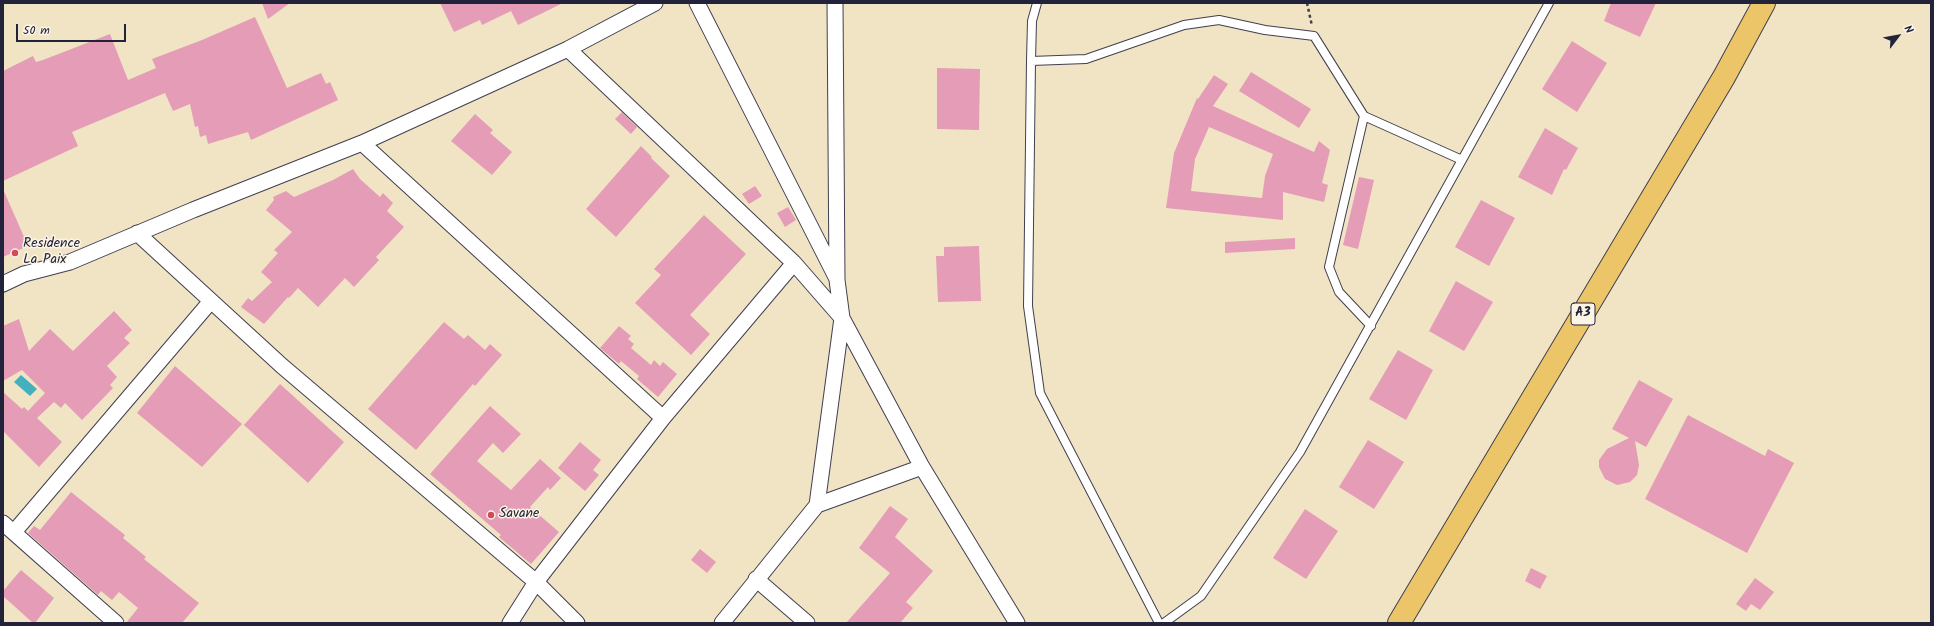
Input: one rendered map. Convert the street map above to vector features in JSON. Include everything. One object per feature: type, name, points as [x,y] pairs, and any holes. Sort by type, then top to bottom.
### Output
[{"type":"highway","name":"A3","points":[[1399,623],[1720,84],[1764,3]]},
{"type":"street","points":[[3,284],[24,274],[70,262],[137,233],[362,143],[568,49],[655,3]]},
{"type":"street","points":[[697,3],[837,280]]},
{"type":"street","points":[[817,505],[842,318],[837,280],[835,3]]},
{"type":"street","points":[[568,49],[794,263],[842,318],[922,467],[1017,623]]},
{"type":"street","points":[[362,143],[663,418]]},
{"type":"street","points":[[137,233],[282,366],[536,582],[576,623]]},
{"type":"street","points":[[510,623],[536,582],[663,418],[794,263]]},
{"type":"street","points":[[116,623],[9,528],[211,301]]},
{"type":"street","points":[[722,623],[817,505],[922,467]]},
{"type":"street","points":[[756,579],[807,623]]},
{"type":"lane","points":[[1037,3],[1032,21],[1028,306],[1040,393],[1159,623]]},
{"type":"lane","points":[[1164,623],[1201,596],[1300,452],[1549,3]]},
{"type":"lane","points":[[1031,61],[1086,58],[1184,25],[1219,20],[1265,30],[1314,36],[1364,116],[1462,160]]},
{"type":"lane","points":[[1364,116],[1329,267],[1339,292],[1370,326]]},
{"type":"path","points":[[1307,3],[1314,36]]},
{"type":"water","points":[[21,375],[37,389],[30,396],[14,382]]},
{"type":"building","points":[[262,3],[290,3],[268,19]]},
{"type":"building","points":[[440,3],[563,3],[518,25],[511,11],[482,25],[480,20],[454,32]]},
{"type":"building","points":[[1611,3],[1656,3],[1640,37],[1604,21]]},
{"type":"building","points":[[255,17],[287,88],[321,73],[326,84],[330,82],[338,100],[251,140],[248,132],[208,144],[206,135],[200,137],[198,126],[195,127],[190,104],[173,111],[165,93],[72,132],[78,146],[3,181],[3,71],[33,56],[36,62],[43,60],[110,34],[128,80],[156,68],[152,59],[202,40]]},
{"type":"building","points":[[1572,41],[1607,63],[1577,112],[1542,89]]},
{"type":"building","points":[[937,68],[980,69],[979,130],[937,129]]},
{"type":"building","points":[[1251,72],[1311,109],[1299,128],[1239,91]]},
{"type":"building","points":[[1214,75],[1228,84],[1213,106],[1314,152],[1319,141],[1330,150],[1322,183],[1328,185],[1324,202],[1283,192],[1283,220],[1166,208],[1174,153],[1197,98],[1198,99]],"holes":[[[1209,127],[1273,154],[1265,176],[1262,198],[1191,191],[1195,159]]]},
{"type":"building","points":[[622,112],[637,127],[631,134],[615,119]]},
{"type":"building","points":[[475,114],[493,130],[490,133],[512,152],[492,175],[451,141]]},
{"type":"building","points":[[1545,128],[1578,148],[1566,170],[1564,169],[1552,195],[1518,177]]},
{"type":"building","points":[[641,146],[670,176],[616,237],[586,209]]},
{"type":"building","points":[[353,169],[360,179],[380,197],[383,193],[393,203],[387,211],[404,227],[376,257],[379,260],[354,287],[345,278],[318,307],[298,288],[264,324],[241,307],[248,298],[252,301],[272,282],[261,272],[278,253],[274,250],[292,232],[266,210],[274,200],[273,197],[286,191],[294,197],[333,180]]},
{"type":"building","points":[[1359,177],[1374,180],[1358,249],[1343,245]]},
{"type":"building","points":[[755,186],[762,196],[749,204],[742,194]]},
{"type":"building","points":[[3,189],[28,246],[3,257]]},
{"type":"building","points":[[1481,200],[1515,218],[1489,266],[1455,247]]},
{"type":"building","points":[[788,207],[796,220],[785,227],[777,213]]},
{"type":"building","points":[[704,215],[746,254],[690,315],[710,334],[691,355],[635,303],[661,275],[654,269]]},
{"type":"building","points":[[1295,238],[1295,249],[1225,253],[1225,242]]},
{"type":"building","points":[[979,246],[981,301],[938,302],[936,256],[944,256],[944,247]]},
{"type":"building","points":[[1456,281],[1493,302],[1464,351],[1429,331]]},
{"type":"building","points":[[114,311],[132,330],[124,338],[130,343],[107,366],[117,377],[110,385],[113,388],[82,420],[65,403],[61,408],[54,402],[37,418],[62,442],[39,467],[3,431],[3,392],[22,409],[24,407],[28,411],[45,393],[22,370],[3,381],[3,326],[19,319],[29,351],[50,329],[73,351]]},
{"type":"building","points":[[444,322],[464,339],[468,335],[485,350],[490,344],[502,355],[475,386],[473,384],[416,450],[368,409]]},
{"type":"building","points":[[619,326],[631,336],[628,339],[634,344],[631,348],[651,365],[654,360],[660,366],[663,362],[677,374],[658,397],[637,379],[639,376],[621,361],[619,364],[600,348]]},
{"type":"building","points":[[1398,350],[1433,370],[1406,420],[1369,399]]},
{"type":"building","points":[[175,366],[242,424],[202,467],[137,413]]},
{"type":"building","points":[[1639,380],[1673,399],[1646,447],[1635,441],[1639,465],[1637,475],[1630,482],[1617,485],[1605,479],[1599,467],[1599,460],[1607,449],[1629,438],[1612,429]]},
{"type":"building","points":[[280,384],[344,442],[308,483],[244,425]]},
{"type":"building","points":[[490,406],[521,434],[503,453],[493,443],[477,461],[511,490],[540,459],[561,478],[550,490],[548,487],[530,507],[559,532],[531,564],[499,537],[501,535],[430,474]]},
{"type":"building","points":[[1688,415],[1765,456],[1768,449],[1794,463],[1747,553],[1645,499]]},
{"type":"building","points":[[1368,440],[1404,462],[1374,509],[1339,487]]},
{"type":"building","points":[[580,442],[601,460],[593,470],[599,475],[585,491],[558,468]]},
{"type":"building","points":[[71,492],[125,535],[123,538],[146,557],[144,559],[199,603],[182,623],[126,623],[138,608],[119,592],[112,600],[101,591],[98,595],[28,533],[34,526],[40,530]]},
{"type":"building","points":[[890,506],[908,519],[895,537],[933,571],[906,602],[913,608],[900,623],[846,623],[890,573],[859,548]]},
{"type":"building","points":[[1305,509],[1338,531],[1306,579],[1273,558]]},
{"type":"building","points":[[700,549],[716,562],[707,573],[691,560]]},
{"type":"building","points":[[1531,568],[1547,576],[1540,589],[1525,581]]},
{"type":"building","points":[[21,570],[54,598],[35,623],[33,623],[3,596],[3,591]]},
{"type":"building","points":[[1755,578],[1774,592],[1760,610],[1751,604],[1746,611],[1736,604]]},
{"type":"place","name":"Residence La Paix","points":[[15,253]]},
{"type":"place","name":"Savane","points":[[491,515]]}]
